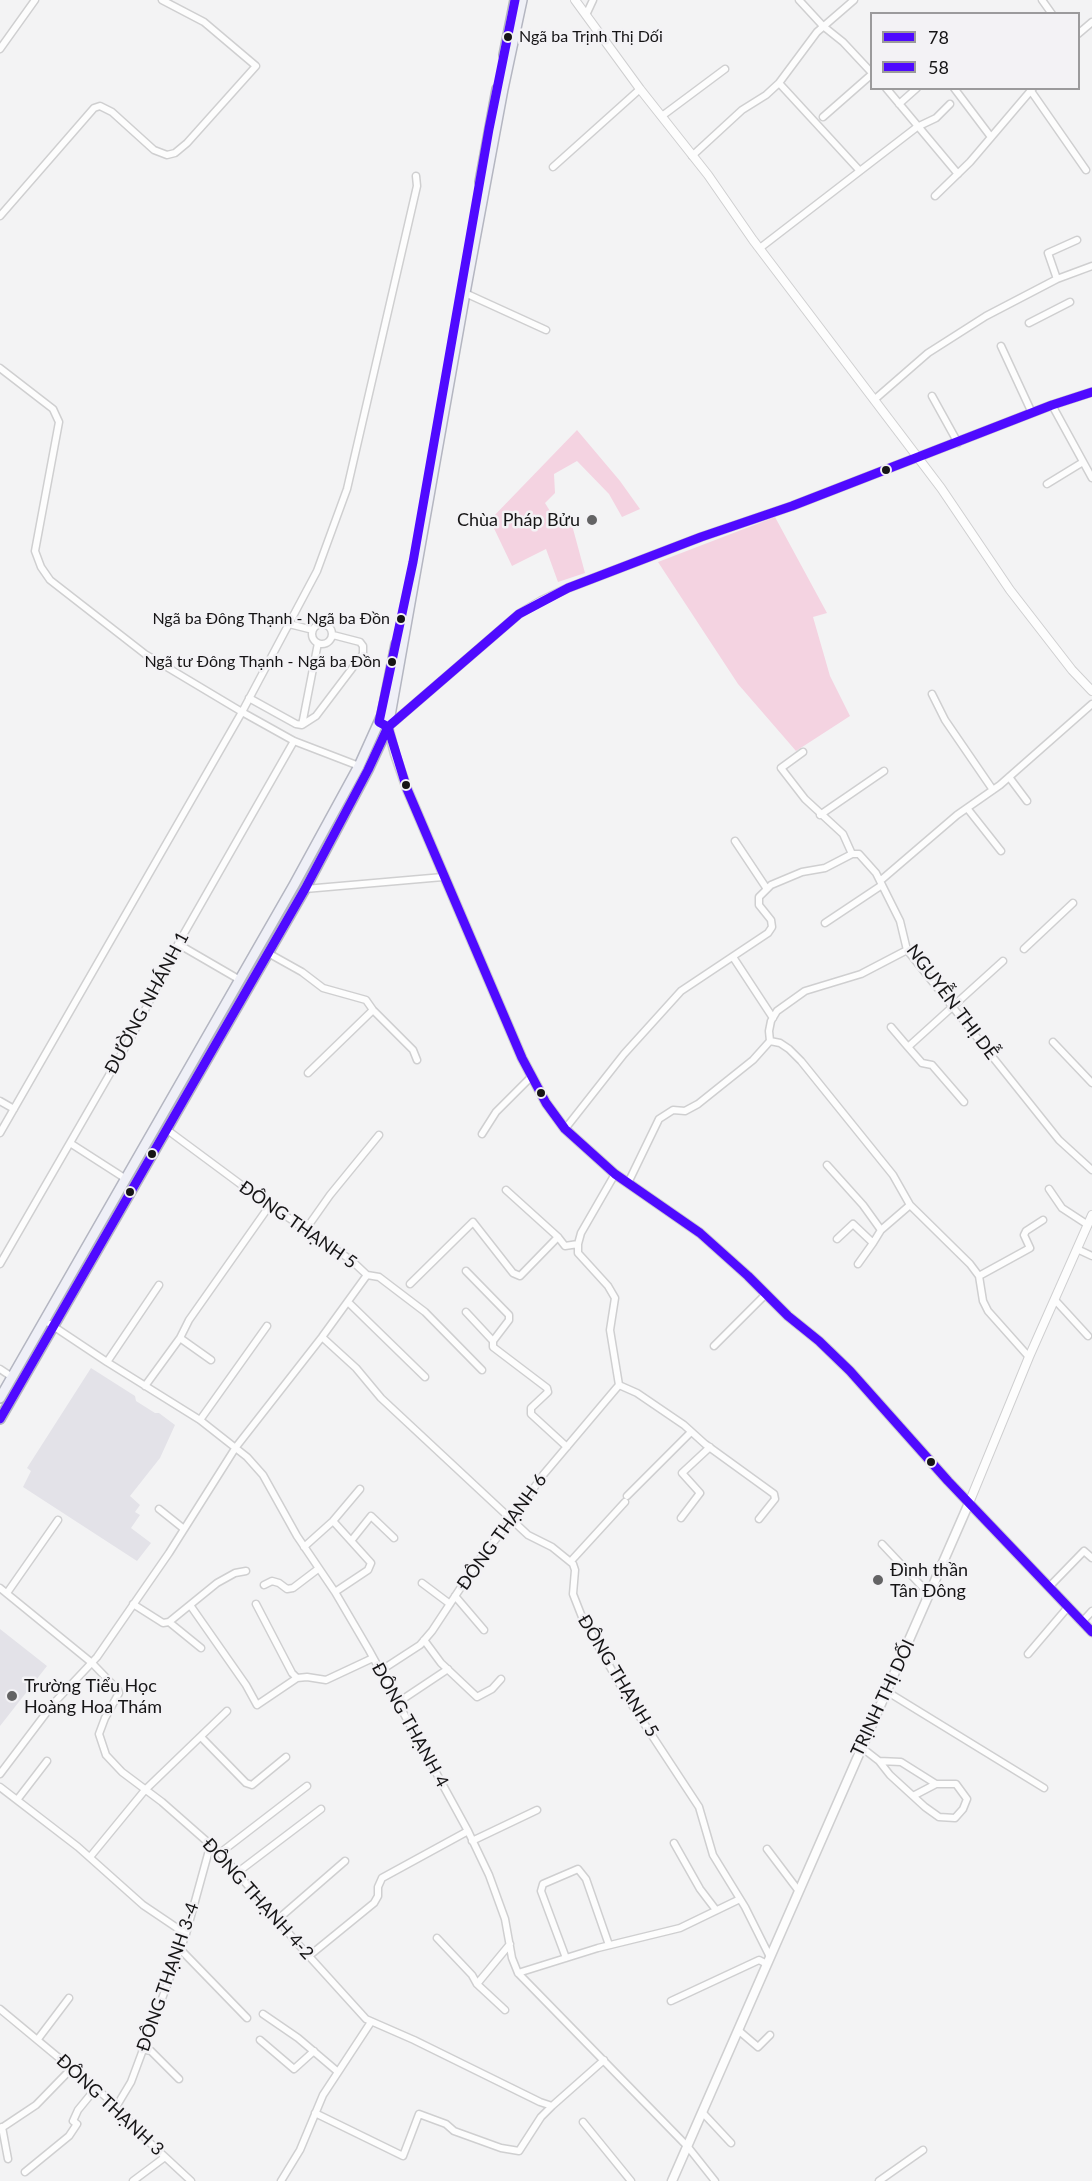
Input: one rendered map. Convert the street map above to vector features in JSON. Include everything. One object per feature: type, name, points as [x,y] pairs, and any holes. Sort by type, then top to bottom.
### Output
[{"type":"main road","points":[[0,1419],[126,1179],[294,885],[359,766],[382,715],[413,562],[489,129],[515,0]]},
{"type":"main road","points":[[0,1398],[49,1323],[166,1129],[268,953],[305,889],[368,770],[388,727],[465,293],[503,88],[522,0]]},
{"type":"main road","points":[[379,722],[388,727],[407,789],[522,1058],[546,1103],[565,1129],[615,1174],[700,1233],[788,1316],[819,1341],[850,1371],[948,1481],[1092,1632]]},
{"type":"main road","name":"TRỊNH THỊ DỐI","points":[[672,2181],[969,1503]]},
{"type":"street","points":[[0,49],[23,20],[34,0]]},
{"type":"street","points":[[0,216],[94,108],[100,106],[112,112],[154,150],[167,155],[175,153],[187,143],[256,66],[204,22],[162,0]]},
{"type":"street","points":[[575,0],[919,458],[1010,590],[1072,670],[1092,691]]},
{"type":"street","points":[[586,15],[593,0]]},
{"type":"street","points":[[799,0],[870,72]]},
{"type":"street","points":[[692,156],[742,110],[766,95],[779,83],[789,67],[823,26],[854,0]]},
{"type":"street","points":[[1080,32],[1092,22]]},
{"type":"street","points":[[662,116],[725,69]]},
{"type":"street","points":[[823,117],[870,76]]},
{"type":"street","points":[[779,83],[860,171]]},
{"type":"street","points":[[553,167],[640,89]]},
{"type":"street","points":[[888,90],[916,127],[958,174]]},
{"type":"street","points":[[899,104],[915,90]]},
{"type":"street","points":[[956,90],[992,137]]},
{"type":"street","points":[[935,196],[992,137],[1032,90],[1086,170]]},
{"type":"street","points":[[760,248],[916,127],[936,118],[950,104]]},
{"type":"street","points":[[0,1133],[242,712],[317,571],[347,489],[417,186],[416,176]]},
{"type":"street","points":[[1057,279],[1048,253],[1077,240]]},
{"type":"street","points":[[874,400],[928,353],[986,316],[1057,279],[1092,266]]},
{"type":"street","points":[[465,293],[546,330]]},
{"type":"street","points":[[1029,323],[1070,302]]},
{"type":"street","points":[[1001,346],[1032,413]]},
{"type":"street","points":[[0,368],[53,409],[59,422],[35,551],[41,567],[50,580],[145,654],[294,741],[359,766]]},
{"type":"street","points":[[388,727],[519,614],[568,588],[701,537],[801,503],[1052,405],[1092,392]]},
{"type":"street","points":[[932,396],[958,442]]},
{"type":"street","points":[[1052,405],[1092,478]]},
{"type":"street","points":[[1047,484],[1083,462]]},
{"type":"street","points":[[288,624],[313,630]]},
{"type":"street","points":[[302,725],[318,644],[312,636],[313,630],[317,625],[327,624],[333,635]]},
{"type":"street","points":[[318,644],[328,643],[333,635]]},
{"type":"street","points":[[302,725],[316,716],[362,657],[363,649],[360,642],[333,635]]},
{"type":"street","points":[[932,694],[945,720],[993,790]]},
{"type":"street","points":[[249,698],[302,725]]},
{"type":"street","points":[[825,923],[881,883],[967,808],[1009,777],[1092,704]]},
{"type":"street","name":"ĐƯỜNG NHÁNH 1","points":[[0,1264],[134,1032],[178,944],[294,741]]},
{"type":"street","points":[[565,1129],[624,1054],[681,990],[768,933],[772,927],[771,920],[759,905],[759,897],[771,885],[802,872],[825,868],[852,854],[843,834],[820,815],[781,768],[803,752]]},
{"type":"street","points":[[820,815],[884,771]]},
{"type":"street","points":[[1009,777],[1027,801]]},
{"type":"street","points":[[967,808],[1001,851]]},
{"type":"street","points":[[735,841],[767,889]]},
{"type":"street","name":"NGUYỄN THỊ DỄ","points":[[852,854],[859,854],[876,873],[900,921],[907,950],[1059,1140],[1092,1170]]},
{"type":"street","points":[[305,889],[443,877]]},
{"type":"street","points":[[1024,949],[1073,903]]},
{"type":"street","points":[[178,944],[240,980]]},
{"type":"street","points":[[628,1183],[659,1119],[673,1110],[685,1111],[698,1104],[753,1060],[770,1041],[769,1031],[777,1011],[805,991],[861,974],[907,950]]},
{"type":"street","points":[[268,953],[302,972],[323,988],[366,1000],[413,1050],[417,1060]]},
{"type":"street","points":[[733,957],[773,1018]]},
{"type":"street","points":[[908,1047],[1003,961]]},
{"type":"street","points":[[308,1073],[373,1010]]},
{"type":"street","points":[[891,1027],[922,1063],[932,1065],[964,1102]]},
{"type":"street","points":[[770,1041],[780,1043],[801,1061],[893,1176],[910,1205],[979,1276],[983,1301],[988,1311],[1029,1358]]},
{"type":"street","points":[[1053,1042],[1092,1083]]},
{"type":"street","points":[[482,1134],[496,1112],[532,1076]]},
{"type":"street","points":[[0,1101],[14,1109]]},
{"type":"street","name":"ĐÔNG THẠNH 5","points":[[0,1774],[53,1704],[85,1667],[92,1663],[184,1529],[236,1448],[367,1275],[351,1260],[270,1205],[166,1129]]},
{"type":"street","points":[[306,1229],[330,1195],[379,1135]]},
{"type":"street","points":[[70,1143],[126,1179]]},
{"type":"street","points":[[827,1165],[863,1205],[881,1230]]},
{"type":"street","points":[[615,1174],[581,1233],[578,1253],[608,1286],[615,1298],[610,1330],[619,1385],[637,1392],[774,1494],[775,1499],[759,1519]]},
{"type":"street","points":[[1049,1189],[1062,1208],[1088,1225]]},
{"type":"street","points":[[506,1190],[565,1246],[578,1244]]},
{"type":"street","points":[[145,1386],[270,1205]]},
{"type":"street","points":[[858,1264],[881,1230],[910,1205]]},
{"type":"street","name":"TRỊNH THỊ DỐI","points":[[969,1503],[1092,1215]]},
{"type":"street","points":[[979,1276],[1030,1248],[1024,1235],[1026,1231],[1043,1220]]},
{"type":"street","points":[[410,1284],[473,1222],[513,1273],[520,1276],[558,1237]]},
{"type":"street","points":[[837,1239],[853,1224],[873,1243]]},
{"type":"street","points":[[1077,1249],[1092,1256]]},
{"type":"street","points":[[466,1271],[509,1315],[505,1329],[493,1341]]},
{"type":"street","points":[[367,1275],[379,1277],[425,1312],[482,1370]]},
{"type":"street","points":[[107,1362],[159,1285]]},
{"type":"street","points":[[714,1346],[766,1294]]},
{"type":"street","points":[[1055,1300],[1088,1336]]},
{"type":"street","points":[[348,1302],[425,1377]]},
{"type":"street","points":[[466,1312],[493,1341],[493,1347],[546,1388],[548,1392],[531,1408],[531,1414],[567,1447]]},
{"type":"street","name":"ĐÔNG THẠNH 4","points":[[49,1323],[200,1420],[248,1457],[263,1475],[304,1547],[335,1592],[468,1831],[489,1875],[505,1919],[518,1973],[688,2147],[715,2181]]},
{"type":"street","points":[[200,1420],[267,1326]]},
{"type":"street","points":[[322,1337],[356,1368],[381,1398],[528,1535],[552,1547],[571,1561],[626,1499],[692,1432]]},
{"type":"street","points":[[180,1338],[211,1360]]},
{"type":"street","points":[[0,1369],[12,1377]]},
{"type":"street","name":"ĐÔNG THẠNH 6","points":[[380,1671],[420,1645],[479,1560],[543,1475],[619,1385]]},
{"type":"street","points":[[681,1518],[700,1493],[682,1473],[710,1447]]},
{"type":"street","points":[[304,1547],[333,1521],[360,1489]]},
{"type":"street","points":[[159,1509],[184,1529]]},
{"type":"street","points":[[351,1541],[370,1516],[394,1538]]},
{"type":"street","points":[[7,1593],[58,1520]]},
{"type":"street","points":[[333,1521],[371,1563],[368,1570],[335,1592]]},
{"type":"street","points":[[882,1544],[929,1594]]},
{"type":"street","points":[[1049,1587],[1084,1551],[1092,1558]]},
{"type":"street","name":"ĐÔNG THẠNH 5","points":[[571,1561],[575,1570],[573,1594],[582,1617],[628,1699],[699,1807],[713,1855],[740,1899],[768,1960]]},
{"type":"street","points":[[264,1585],[272,1581],[287,1589],[293,1588],[318,1569]]},
{"type":"street","points":[[133,1604],[163,1623],[169,1622],[217,1582],[246,1571]]},
{"type":"street","points":[[422,1584],[450,1604]]},
{"type":"street","name":"ĐÔNG THẠNH 4-2","points":[[0,1588],[92,1663],[111,1682],[119,1694],[99,1734],[106,1755],[122,1772],[211,1843],[355,2009],[371,2022],[552,2106]]},
{"type":"street","points":[[455,1596],[484,1630]]},
{"type":"street","points":[[256,1604],[292,1673],[297,1678]]},
{"type":"street","points":[[190,1605],[246,1685],[257,1705],[297,1678],[326,1680],[373,1658]]},
{"type":"street","points":[[1028,1654],[1068,1607]]},
{"type":"street","points":[[1082,1622],[1092,1611]]},
{"type":"street","points":[[169,1622],[201,1648]]},
{"type":"street","points":[[424,1640],[448,1669],[477,1697],[492,1689],[501,1679]]},
{"type":"street","points":[[397,1703],[448,1669]]},
{"type":"street","points":[[886,1691],[1044,1788]]},
{"type":"street","points":[[90,1857],[145,1790],[227,1711]]},
{"type":"street","points":[[201,1737],[246,1783],[252,1785],[286,1756]]},
{"type":"street","points":[[861,1747],[879,1761],[890,1775],[913,1796],[939,1817],[955,1818],[963,1809],[967,1799],[957,1784],[936,1784],[913,1796]]},
{"type":"street","points":[[17,1800],[47,1761]]},
{"type":"street","points":[[879,1761],[901,1762],[936,1784]]},
{"type":"street","points":[[220,1853],[307,1786]]},
{"type":"street","points":[[0,1787],[90,1857],[143,1905],[186,1934]]},
{"type":"street","points":[[238,1872],[321,1809]]},
{"type":"street","points":[[472,1841],[537,1810]]},
{"type":"street","points":[[309,1956],[374,1903],[382,1878],[468,1831]]},
{"type":"street","name":"ĐÔNG THẠNH 3-4","points":[[116,2107],[131,2082],[186,1934],[211,1843]]},
{"type":"street","points":[[674,1843],[700,1889],[716,1910]]},
{"type":"street","points":[[767,1849],[798,1890]]},
{"type":"street","points":[[277,1920],[345,1861]]},
{"type":"street","points":[[566,1958],[541,1891],[543,1884],[578,1869],[586,1879],[609,1945]]},
{"type":"street","points":[[518,1973],[609,1945],[680,1928],[740,1899]]},
{"type":"street","points":[[437,1938],[472,1975],[477,1984],[505,2010]]},
{"type":"street","points":[[477,1984],[510,1944]]},
{"type":"street","points":[[180,1949],[248,2018]]},
{"type":"street","points":[[671,2001],[759,1960],[768,1960]]},
{"type":"street","points":[[38,2039],[69,1998]]},
{"type":"street","name":"ĐÔNG THẠNH 3","points":[[0,2009],[96,2088],[190,2181]]},
{"type":"street","points":[[263,2014],[314,2051],[338,2072]]},
{"type":"street","points":[[281,2181],[300,2150],[323,2095],[371,2022]]},
{"type":"street","points":[[738,2030],[758,2047],[770,2035]]},
{"type":"street","points":[[260,2040],[294,2069],[314,2051]]},
{"type":"street","points":[[142,2049],[151,2051],[179,2079]]},
{"type":"street","points":[[315,2113],[403,2156],[419,2114],[446,2124],[454,2131],[482,2142],[519,2151],[541,2117],[604,2060]]},
{"type":"street","points":[[8,2158],[1,2128],[36,2105],[72,2068]]},
{"type":"street","points":[[25,2172],[69,2136],[77,2124],[74,2121],[78,2110],[96,2088]]},
{"type":"street","points":[[703,2113],[731,2143]]},
{"type":"street","points":[[583,2122],[631,2181]]},
{"type":"street","points":[[879,2181],[923,2150]]},
{"type":"street","points":[[133,2181],[165,2157]]},
{"type":"shaded area","points":[[577,430],[620,481],[640,509],[622,517],[609,494],[577,461],[554,474],[555,493],[545,503],[553,516],[569,514],[585,573],[558,582],[546,549],[512,566],[490,520]]},
{"type":"shaded area","points":[[775,517],[827,613],[813,617],[830,676],[850,716],[796,751],[738,684],[658,562]]},
{"type":"shaded area","points":[[91,1368],[135,1396],[136,1401],[155,1413],[159,1413],[175,1425],[160,1458],[130,1496],[140,1505],[135,1512],[140,1515],[131,1528],[151,1543],[137,1561],[23,1487],[31,1471],[27,1468]]},
{"type":"shaded area","name":"Trường Tiểu Học Hoàng Hoa Thám","points":[[0,1629],[47,1666],[0,1726]]},
{"type":"transit line","name":"58","points":[[388,727],[379,722],[413,562],[489,129],[515,0]]},
{"type":"transit line","name":"58","points":[[388,727],[519,614],[568,588],[701,537],[792,506],[1052,405],[1092,392]]},
{"type":"transit line","name":"78","points":[[388,727],[407,789],[522,1058],[546,1103],[565,1129],[615,1174],[700,1233],[788,1316],[819,1341],[850,1371],[948,1481],[1092,1632]]},
{"type":"transit line","name":"78","points":[[0,1419],[305,889],[368,770],[388,727]]},
{"type":"place","name":"Ngã ba Trịnh Thị Dối","points":[[508,37]]},
{"type":"place","name":"Chùa Pháp Bửu","points":[[592,520]]},
{"type":"place","name":"Ngã ba Đông Thạnh - Ngã ba Đồn","points":[[401,619]]},
{"type":"place","name":"Ngã tư Đông Thạnh - Ngã ba Đồn","points":[[392,662]]},
{"type":"place","name":"Đình thần Tân Đông","points":[[878,1580]]},
{"type":"place","name":"Trường Tiểu Học Hoàng Hoa Thám","points":[[12,1696]]}]
